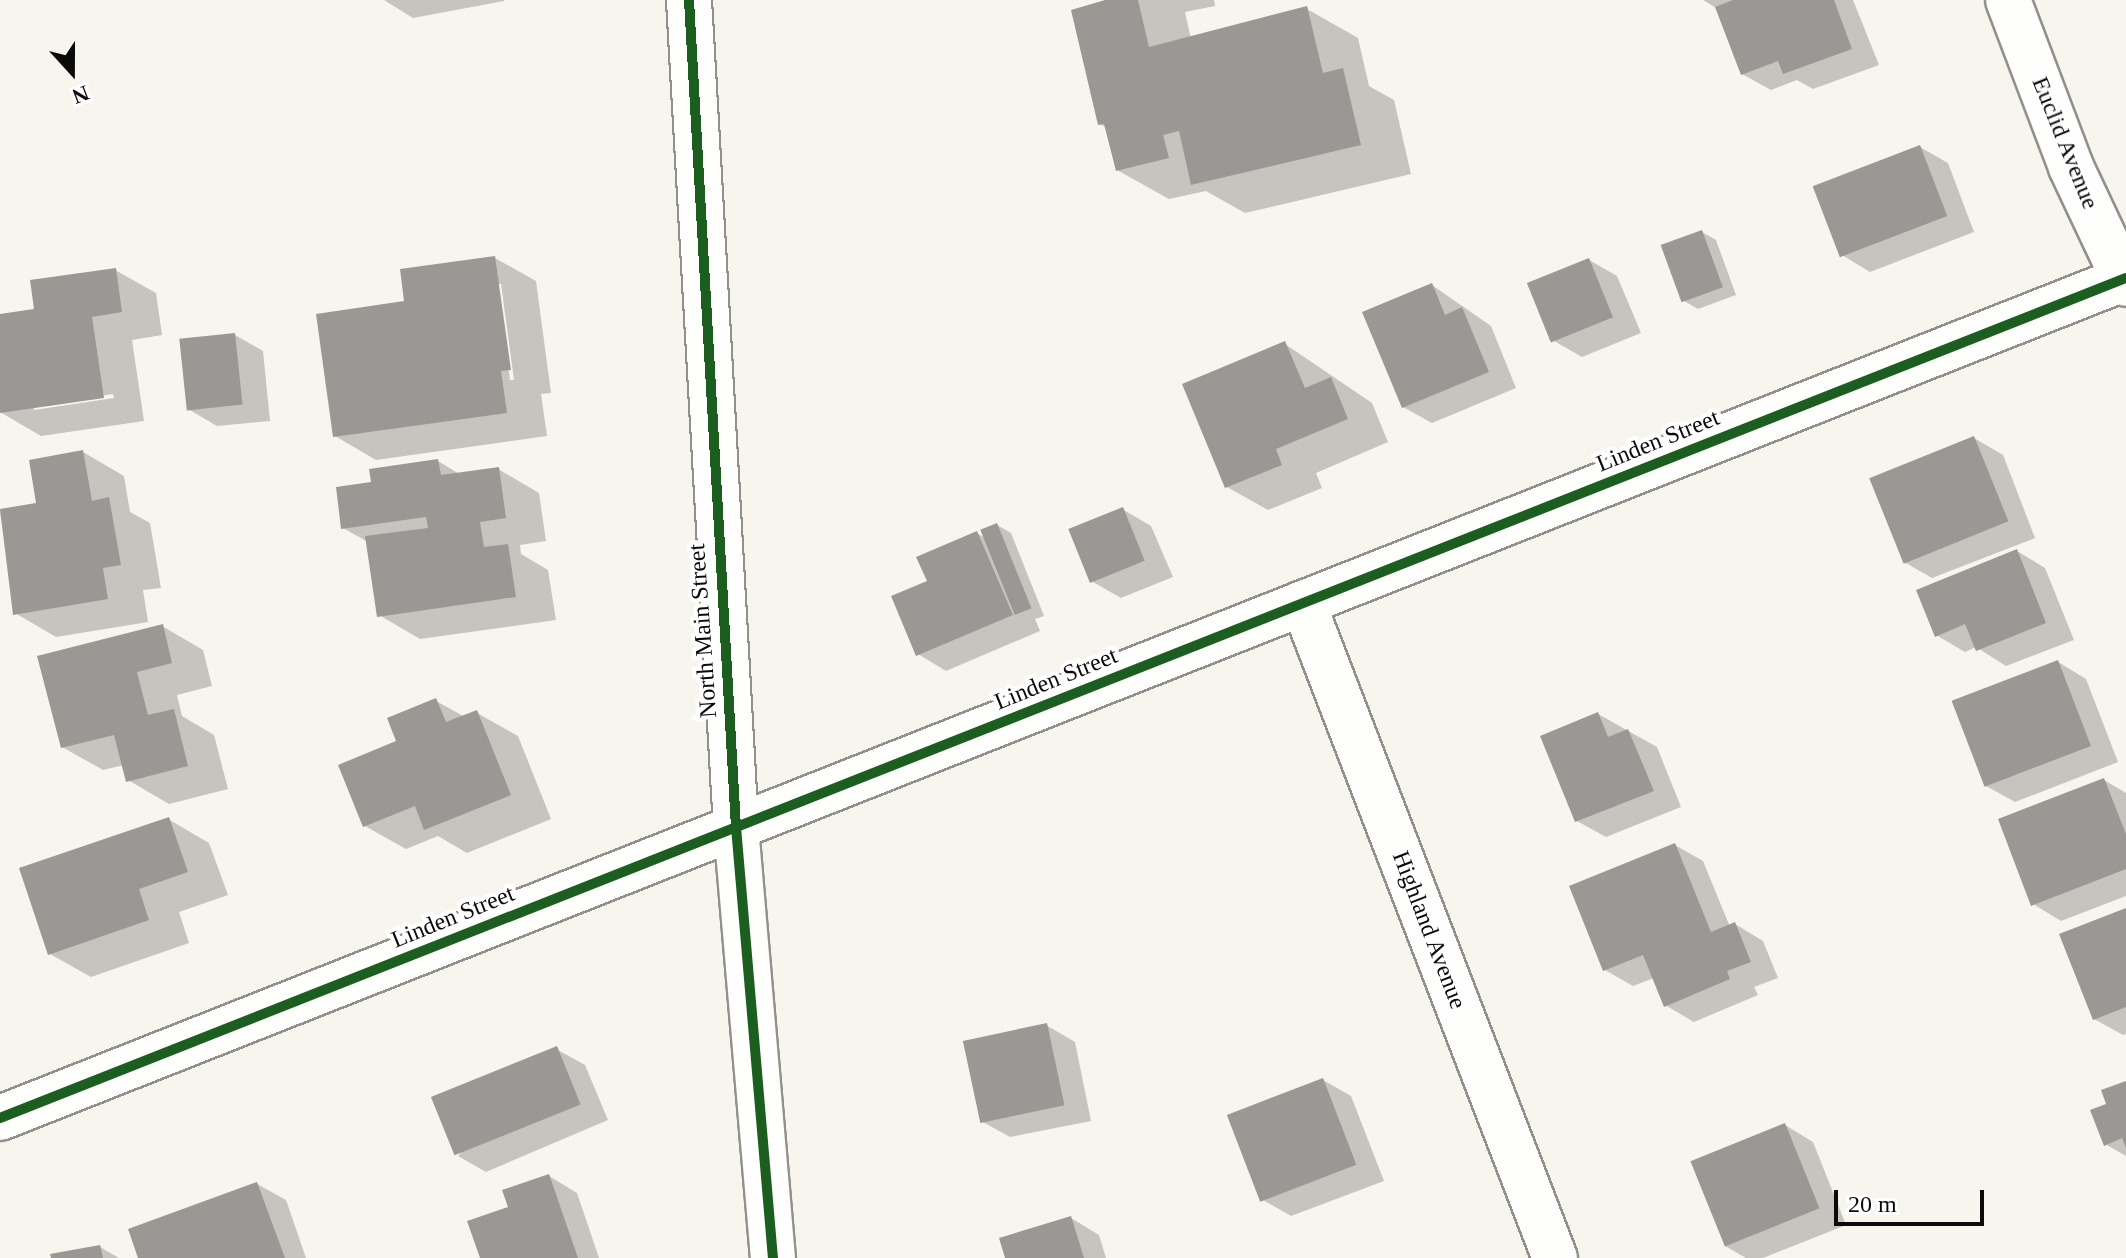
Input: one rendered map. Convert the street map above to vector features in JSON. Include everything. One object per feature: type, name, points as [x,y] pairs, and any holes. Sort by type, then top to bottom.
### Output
[{"type":"street","name":"North Main Street","points":[[689,0],[736,827],[773,1258]]},
{"type":"street","name":"Euclid Avenue","points":[[2008,0],[2071,167],[2125,280]]},
{"type":"street","name":"Linden Street","points":[[0,1118],[2125,280]]},
{"type":"street","name":"Highland Avenue","points":[[1303,603],[1555,1258]]},
{"type":"building","points":[[1105,0],[1138,0],[1149,47],[1307,6],[1323,73],[1343,68],[1361,145],[1191,185],[1179,131],[1163,135],[1169,158],[1116,171],[1104,124],[1098,125],[1071,10]]},
{"type":"building","points":[[1733,0],[1834,0],[1852,49],[1783,74],[1778,61],[1741,75],[1715,7]]},
{"type":"building","points":[[1920,145],[1947,216],[1840,257],[1813,186]]},
{"type":"building","points":[[1702,230],[1723,287],[1682,302],[1661,245]]},
{"type":"building","points":[[495,256],[511,370],[501,371],[507,413],[333,437],[316,314],[404,301],[400,269]]},
{"type":"building","points":[[1589,258],[1613,317],[1551,342],[1527,283]]},
{"type":"building","points":[[116,268],[122,312],[92,317],[104,398],[0,413],[0,314],[34,309],[30,280]]},
{"type":"building","points":[[1432,283],[1445,315],[1462,307],[1489,372],[1402,408],[1362,312]]},
{"type":"building","points":[[235,333],[243,405],[187,410],[179,339]]},
{"type":"building","points":[[1285,341],[1305,388],[1331,377],[1348,419],[1276,449],[1282,465],[1225,488],[1182,384]]},
{"type":"building","points":[[1974,436],[2008,521],[1904,564],[1869,478]]},
{"type":"building","points":[[83,450],[92,501],[109,497],[121,565],[103,568],[108,599],[13,615],[0,509],[36,503],[29,460]]},
{"type":"building","points":[[438,459],[441,475],[499,467],[506,518],[480,522],[484,547],[508,544],[516,597],[377,617],[365,536],[428,528],[426,517],[341,529],[336,487],[371,482],[369,469]]},
{"type":"building","points":[[1123,507],[1145,561],[1090,583],[1068,529]]},
{"type":"building","points":[[997,523],[1031,608],[1015,615],[980,530]]},
{"type":"building","points":[[977,531],[1013,615],[916,656],[891,596],[927,581],[916,557]]},
{"type":"building","points":[[2017,549],[2046,623],[1976,651],[1965,624],[1935,637],[1916,590]]},
{"type":"building","points":[[163,624],[172,663],[137,672],[148,715],[174,709],[188,766],[126,782],[114,735],[61,748],[37,656]]},
{"type":"building","points":[[2058,660],[2091,746],[1985,787],[1952,701]]},
{"type":"building","points":[[436,698],[446,722],[477,710],[511,795],[424,830],[415,806],[363,827],[338,765],[396,741],[387,718]]},
{"type":"building","points":[[1598,712],[1608,737],[1628,729],[1654,791],[1575,822],[1540,736]]},
{"type":"building","points":[[2104,778],[2126,834],[2126,869],[2031,906],[1998,819]]},
{"type":"building","points":[[169,817],[188,872],[139,889],[149,920],[48,955],[19,868]]},
{"type":"building","points":[[1675,843],[1711,932],[1735,922],[1751,962],[1727,971],[1730,979],[1664,1007],[1643,955],[1603,971],[1569,886]]},
{"type":"building","points":[[2126,908],[2126,1007],[2093,1020],[2059,934]]},
{"type":"building","points":[[1047,1023],[1064,1105],[980,1123],[963,1041]]},
{"type":"building","points":[[557,1046],[581,1104],[455,1155],[431,1097]]},
{"type":"building","points":[[1323,1078],[1356,1165],[1260,1202],[1227,1115]]},
{"type":"building","points":[[2126,1081],[2126,1148],[2122,1138],[2104,1146],[2090,1110],[2106,1104],[2101,1090]]},
{"type":"building","points":[[1785,1123],[1819,1208],[1725,1247],[1690,1161]]},
{"type":"building","points":[[549,1174],[578,1258],[480,1258],[467,1221],[508,1207],[502,1190]]},
{"type":"building","points":[[257,1182],[285,1258],[138,1258],[128,1229]]},
{"type":"building","points":[[1071,1216],[1084,1258],[1005,1258],[999,1238]]},
{"type":"building","points":[[100,1245],[103,1258],[51,1258],[50,1254]]},
{"type":"cycle path","points":[[689,0],[736,827],[773,1258]]},
{"type":"cycle path","points":[[0,1118],[2126,278]]}]
